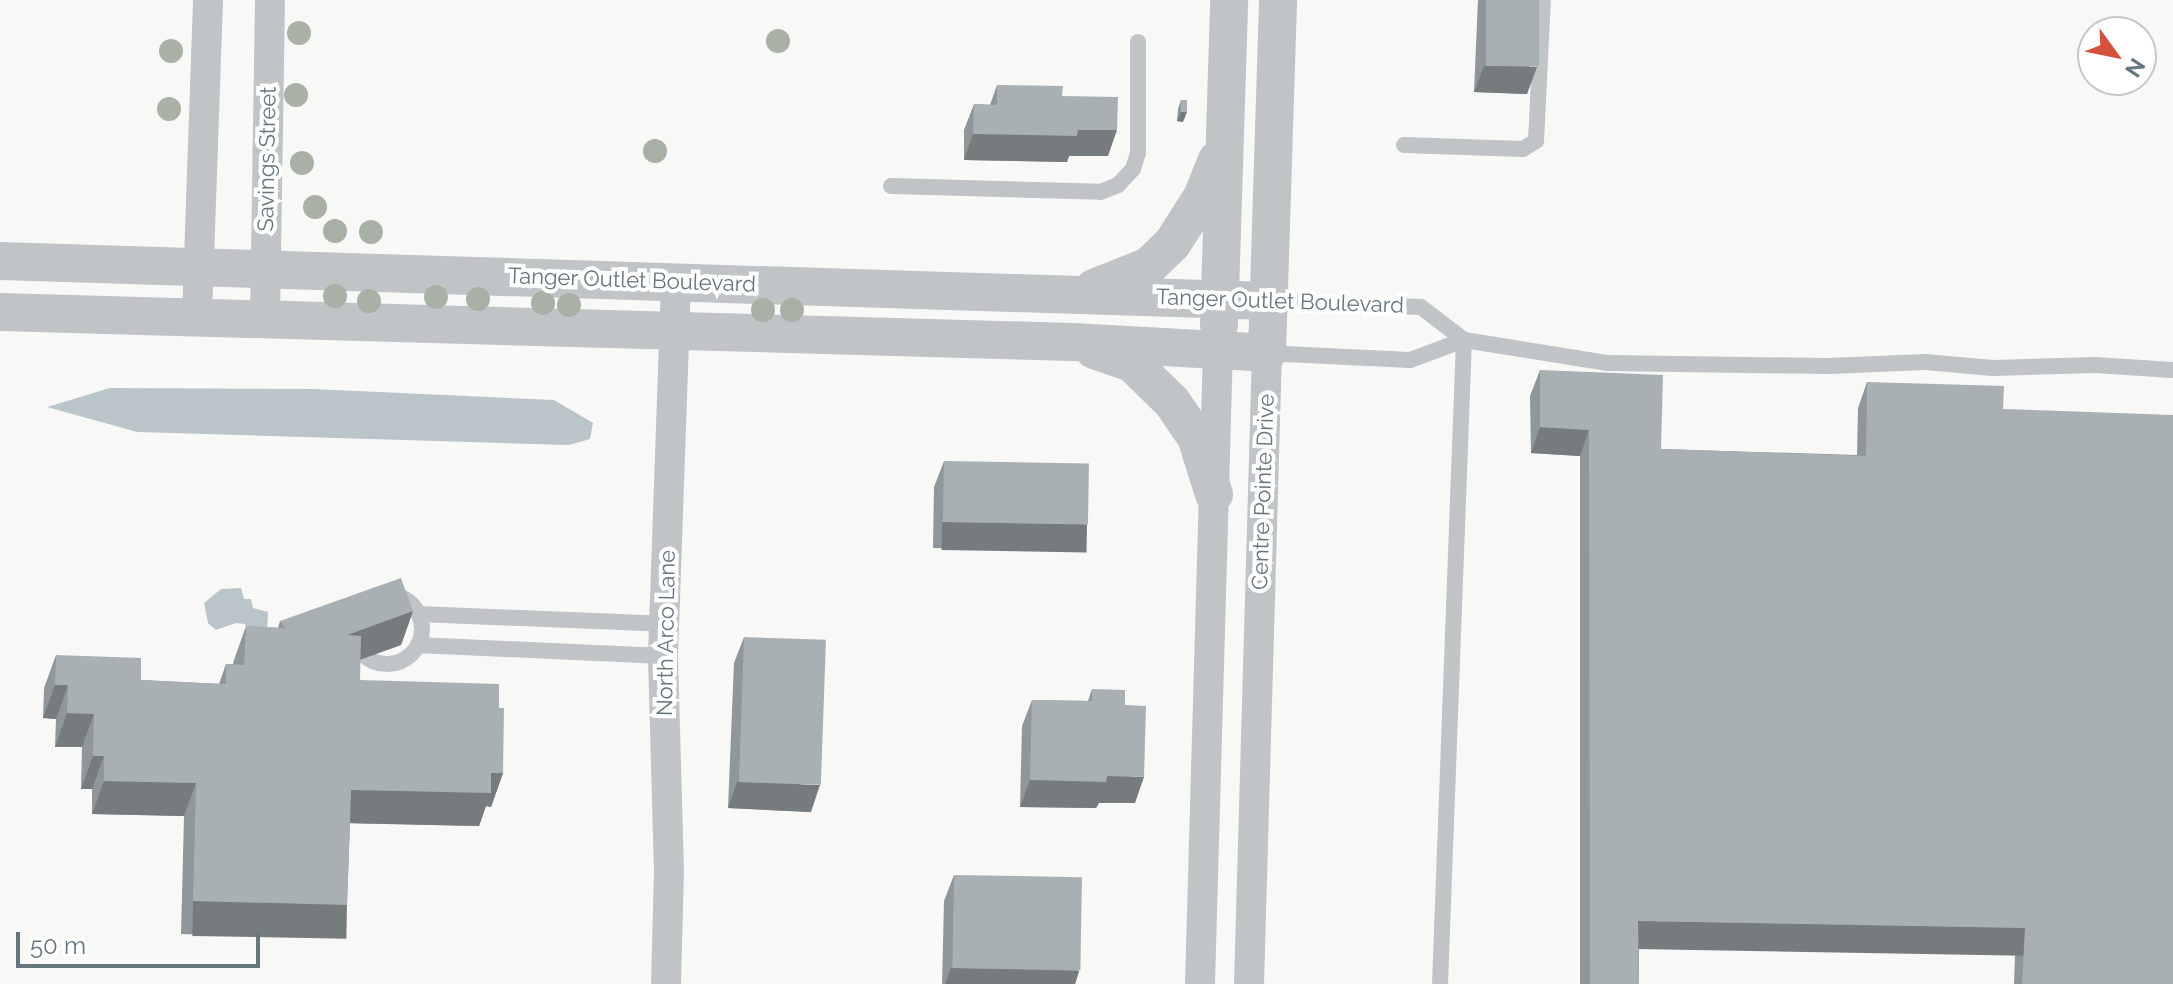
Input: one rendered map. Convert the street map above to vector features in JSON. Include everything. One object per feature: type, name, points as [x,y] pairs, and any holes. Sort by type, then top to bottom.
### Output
[{"type":"street","points":[[197,316],[208,0]]},
{"type":"street","name":"Savings Street","points":[[265,318],[270,0]]},
{"type":"street","points":[[1200,984],[1229,0]]},
{"type":"street","name":"Centre Pointe Drive","points":[[1249,984],[1278,0]]},
{"type":"street","points":[[1076,293],[1116,282],[1149,266],[1172,244],[1202,197],[1225,139]]},
{"type":"street","name":"Tanger Outlet Boulevard","points":[[0,261],[1269,301]]},
{"type":"street","name":"North Arco Lane","points":[[666,984],[669,872],[663,656],[676,281]]},
{"type":"street","points":[[0,312],[1073,342],[1267,353]]},
{"type":"street","points":[[1073,342],[1132,363],[1172,402],[1196,437],[1214,494]]},
{"type":"lane","points":[[1404,145],[1523,149],[1536,141],[1543,0]]},
{"type":"lane","points":[[891,186],[1100,192],[1118,185],[1133,169],[1138,153],[1138,42]]},
{"type":"lane","name":"Tanger Outlet Boulevard","points":[[1269,301],[1421,307],[1464,340]]},
{"type":"lane","points":[[1267,353],[1410,360],[1464,340],[1608,363],[1829,366],[1925,362],[1993,368],[2095,365],[2173,370]]},
{"type":"lane","points":[[1440,984],[1464,340]]},
{"type":"lane","points":[[380,594],[403,597],[419,614],[422,624],[418,645],[401,661],[378,663],[359,650],[352,628],[361,606],[380,594]]},
{"type":"lane","points":[[419,614],[664,624]]},
{"type":"lane","points":[[418,645],[663,656]]},
{"type":"shaded area","points":[[110,388],[313,389],[554,400],[593,423],[590,439],[569,445],[137,432],[47,407]]},
{"type":"shaded area","points":[[241,588],[244,599],[251,599],[253,608],[268,612],[267,633],[247,630],[245,624],[236,623],[216,630],[208,623],[204,603],[221,589]]},
{"type":"building","points":[[1486,0],[1539,0],[1539,66],[1486,66]]},
{"type":"building","points":[[997,85],[1063,86],[1062,96],[1118,97],[1117,130],[1078,130],[1077,136],[973,134],[974,104],[997,105]]},
{"type":"building","points":[[1181,100],[1187,100],[1187,112],[1181,112]]},
{"type":"building","points":[[1540,370],[1663,375],[1661,449],[1866,456],[1867,382],[2004,386],[2003,409],[2173,415],[2173,984],[2022,984],[2025,928],[1638,921],[1639,984],[1590,984],[1589,430],[1540,427]]},
{"type":"building","points":[[944,461],[1089,464],[1088,525],[943,522]]},
{"type":"building","points":[[401,578],[413,611],[347,635],[361,636],[360,680],[499,684],[499,708],[504,708],[503,773],[491,773],[491,793],[351,790],[347,905],[193,901],[196,783],[104,781],[104,756],[93,756],[94,714],[67,713],[68,685],[55,685],[56,655],[141,658],[141,680],[226,684],[226,664],[244,665],[246,626],[285,628],[280,621]]},
{"type":"building","points":[[744,637],[826,640],[821,785],[739,782]]},
{"type":"building","points":[[1092,689],[1125,690],[1125,705],[1146,706],[1144,777],[1107,776],[1106,782],[1030,780],[1032,700],[1092,701]]},
{"type":"building","points":[[954,875],[1082,877],[1080,970],[952,968]]}]
